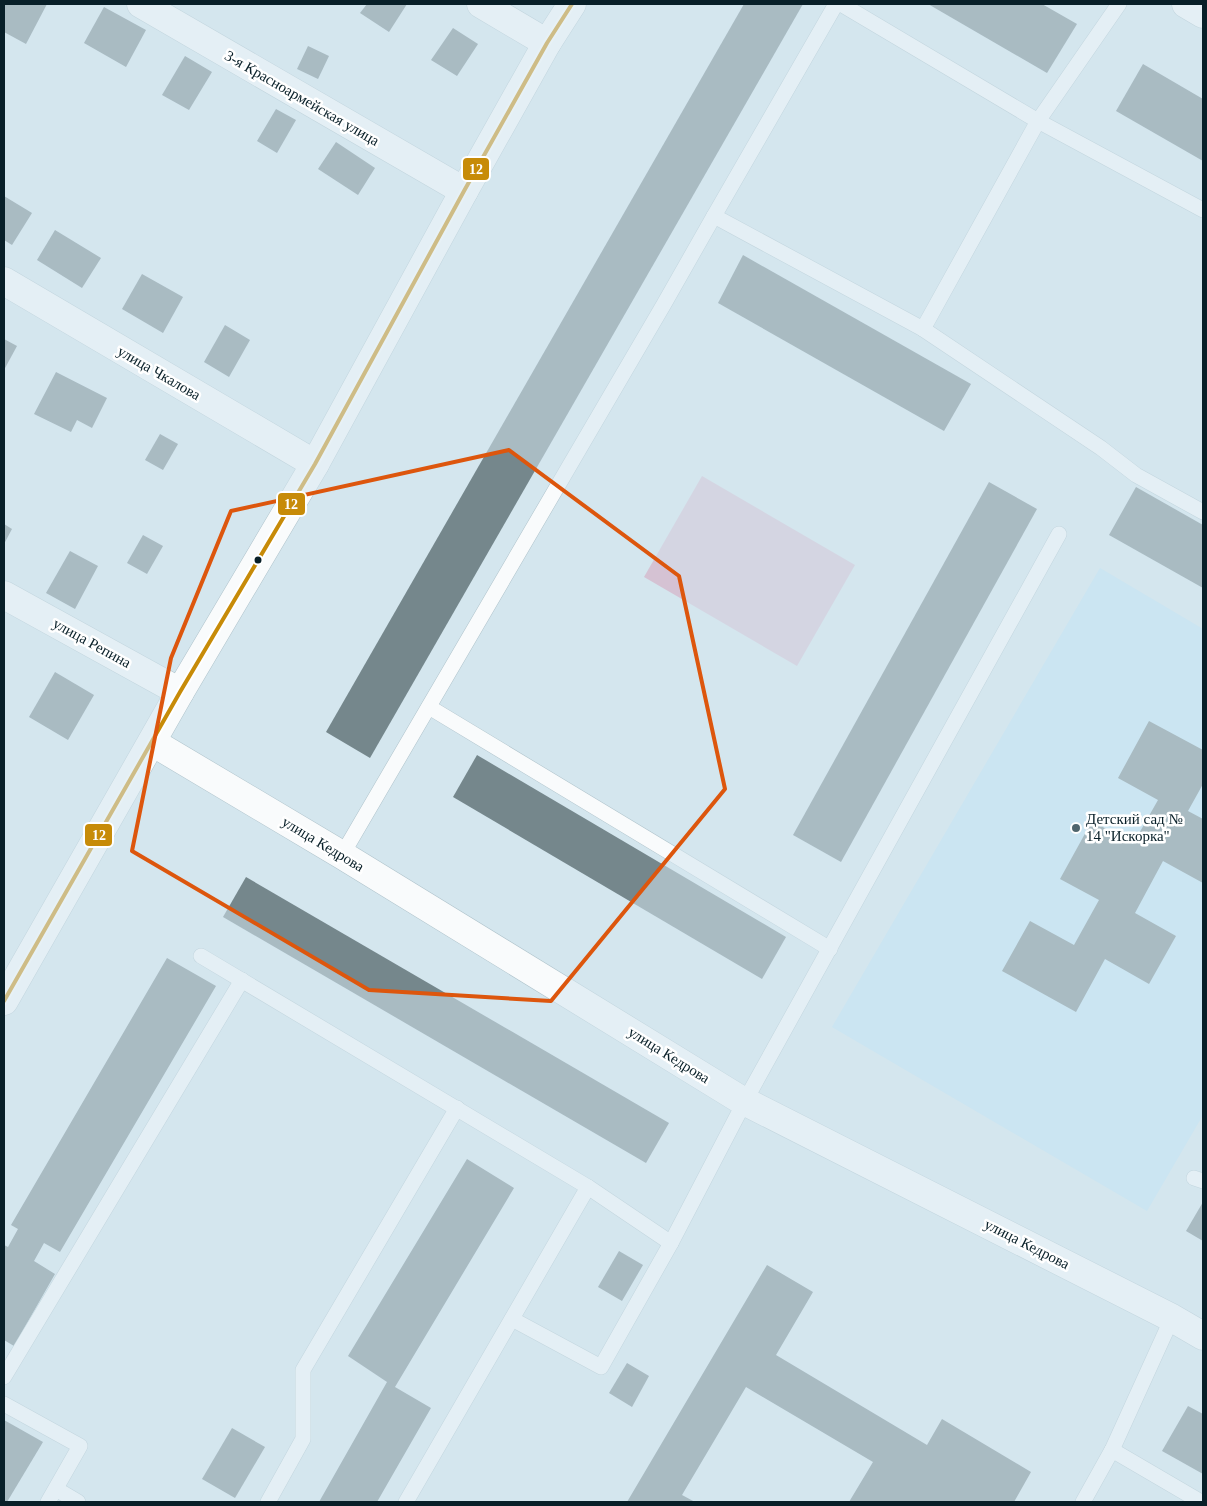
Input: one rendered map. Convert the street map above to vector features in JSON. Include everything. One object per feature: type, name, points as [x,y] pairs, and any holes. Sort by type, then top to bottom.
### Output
[{"type":"street","name":"3-я Красноармейская улица","points":[[141,4],[464,191]]},
{"type":"street","points":[[481,4],[547,43]]},
{"type":"street","points":[[4,1001],[180,692],[315,464],[464,191],[547,43],[572,4]]},
{"type":"street","points":[[1186,4],[1203,14]]},
{"type":"street","name":"улица Чкалова","points":[[4,281],[315,464]]},
{"type":"street","name":"улица Репина","points":[[4,595],[180,692]]},
{"type":"street","name":"улица Кедрова","points":[[152,742],[342,855],[745,1101],[1172,1318],[1203,1336]]},
{"type":"lane","points":[[342,855],[659,312],[836,4]]},
{"type":"lane","points":[[841,4],[1038,120],[1203,210]]},
{"type":"lane","points":[[923,329],[1038,120],[1119,4]]},
{"type":"lane","points":[[714,216],[923,329],[1101,448],[1136,475],[1203,512]]},
{"type":"lane","points":[[512,1319],[601,1367],[671,1243],[745,1101],[1059,534]]},
{"type":"lane","points":[[429,707],[830,949]]},
{"type":"lane","points":[[201,956],[588,1187],[671,1243]]},
{"type":"lane","points":[[4,1377],[242,980]]},
{"type":"lane","points":[[268,1502],[303,1439],[303,1370],[457,1108]]},
{"type":"lane","points":[[406,1502],[588,1187]]},
{"type":"lane","points":[[1084,1502],[1112,1450],[1172,1318]]},
{"type":"lane","points":[[4,1404],[80,1446],[48,1502]]},
{"type":"lane","points":[[1112,1450],[1201,1502]]},
{"type":"lane","points":[[56,1488],[78,1502]]},
{"type":"highlighted area","points":[[509,450],[679,576],[725,789],[551,1001],[369,990],[132,851],[171,658],[231,511]]},
{"type":"shaded area","points":[[702,476],[855,565],[797,666],[644,577]]},
{"type":"shaded area","name":"Детский сад № 14 \"Искорка\"","points":[[1100,568],[1203,629],[1203,1115],[1147,1211],[832,1027]]},
{"type":"building","points":[[4,4],[47,4],[26,44],[4,32]]},
{"type":"building","points":[[367,4],[407,4],[389,32],[360,13]]},
{"type":"building","points":[[744,4],[803,4],[370,758],[326,732]]},
{"type":"building","points":[[928,4],[1042,4],[1077,24],[1047,73]]},
{"type":"building","points":[[104,7],[146,30],[126,67],[84,43]]},
{"type":"building","points":[[453,28],[478,44],[457,76],[431,60]]},
{"type":"building","points":[[308,46],[329,56],[318,79],[297,69]]},
{"type":"building","points":[[185,56],[212,72],[189,110],[162,95]]},
{"type":"building","points":[[1143,64],[1203,99],[1203,161],[1116,111]]},
{"type":"building","points":[[276,109],[296,120],[277,153],[257,141]]},
{"type":"building","points":[[336,142],[375,168],[358,195],[318,169]]},
{"type":"building","points":[[4,196],[32,213],[12,245],[4,240]]},
{"type":"building","points":[[55,230],[101,258],[82,288],[37,260]]},
{"type":"building","points":[[743,255],[971,384],[944,431],[718,303]]},
{"type":"building","points":[[142,274],[183,297],[163,333],[122,309]]},
{"type":"building","points":[[225,325],[250,340],[229,377],[204,362]]},
{"type":"building","points":[[4,339],[17,346],[4,370]]},
{"type":"building","points":[[56,372],[107,398],[92,428],[77,420],[71,432],[34,414]]},
{"type":"building","points":[[160,434],[178,444],[163,470],[145,460]]},
{"type":"building","points":[[989,482],[1037,509],[841,862],[793,835]]},
{"type":"building","points":[[1136,487],[1203,525],[1203,588],[1109,535]]},
{"type":"building","points":[[4,524],[12,529],[4,544]]},
{"type":"building","points":[[143,535],[163,546],[147,574],[127,563]]},
{"type":"building","points":[[70,551],[98,566],[75,609],[46,593]]},
{"type":"building","points":[[55,672],[94,695],[68,740],[29,717]]},
{"type":"building","points":[[1149,721],[1203,750],[1203,784],[1188,811],[1203,819],[1203,883],[1163,861],[1135,913],[1176,936],[1149,984],[1105,959],[1076,1012],[1002,971],[1030,921],[1074,945],[1099,900],[1060,879],[1092,821],[1133,844],[1158,800],[1118,778]]},
{"type":"building","points":[[477,755],[786,937],[762,979],[453,797]]},
{"type":"building","points":[[246,877],[669,1123],[646,1163],[223,917]]},
{"type":"building","points":[[167,958],[216,986],[60,1252],[44,1243],[34,1261],[55,1274],[14,1346],[4,1340],[4,1245],[8,1247],[18,1229],[11,1225]]},
{"type":"building","points":[[467,1159],[514,1188],[395,1387],[431,1408],[377,1502],[319,1502],[387,1382],[348,1356]]},
{"type":"building","points":[[1203,1202],[1203,1241],[1186,1231]]},
{"type":"building","points":[[619,1251],[643,1265],[622,1301],[598,1287]]},
{"type":"building","points":[[767,1265],[813,1292],[776,1355],[927,1445],[942,1419],[1031,1472],[1014,1502],[849,1502],[873,1462],[746,1387],[682,1495],[695,1502],[627,1502]]},
{"type":"building","points":[[627,1363],[649,1376],[632,1407],[609,1393]]},
{"type":"building","points":[[1188,1406],[1203,1414],[1203,1474],[1162,1451]]},
{"type":"building","points":[[4,1420],[43,1442],[7,1502],[4,1502]]},
{"type":"building","points":[[232,1428],[265,1447],[235,1498],[202,1479]]},
{"type":"transit line","name":"12","points":[[4,1001],[180,692],[315,464],[464,191],[547,43],[572,4]]},
{"type":"place","name":"Детский сад № 14 \"Искорка\"","points":[[1076,828]]}]
